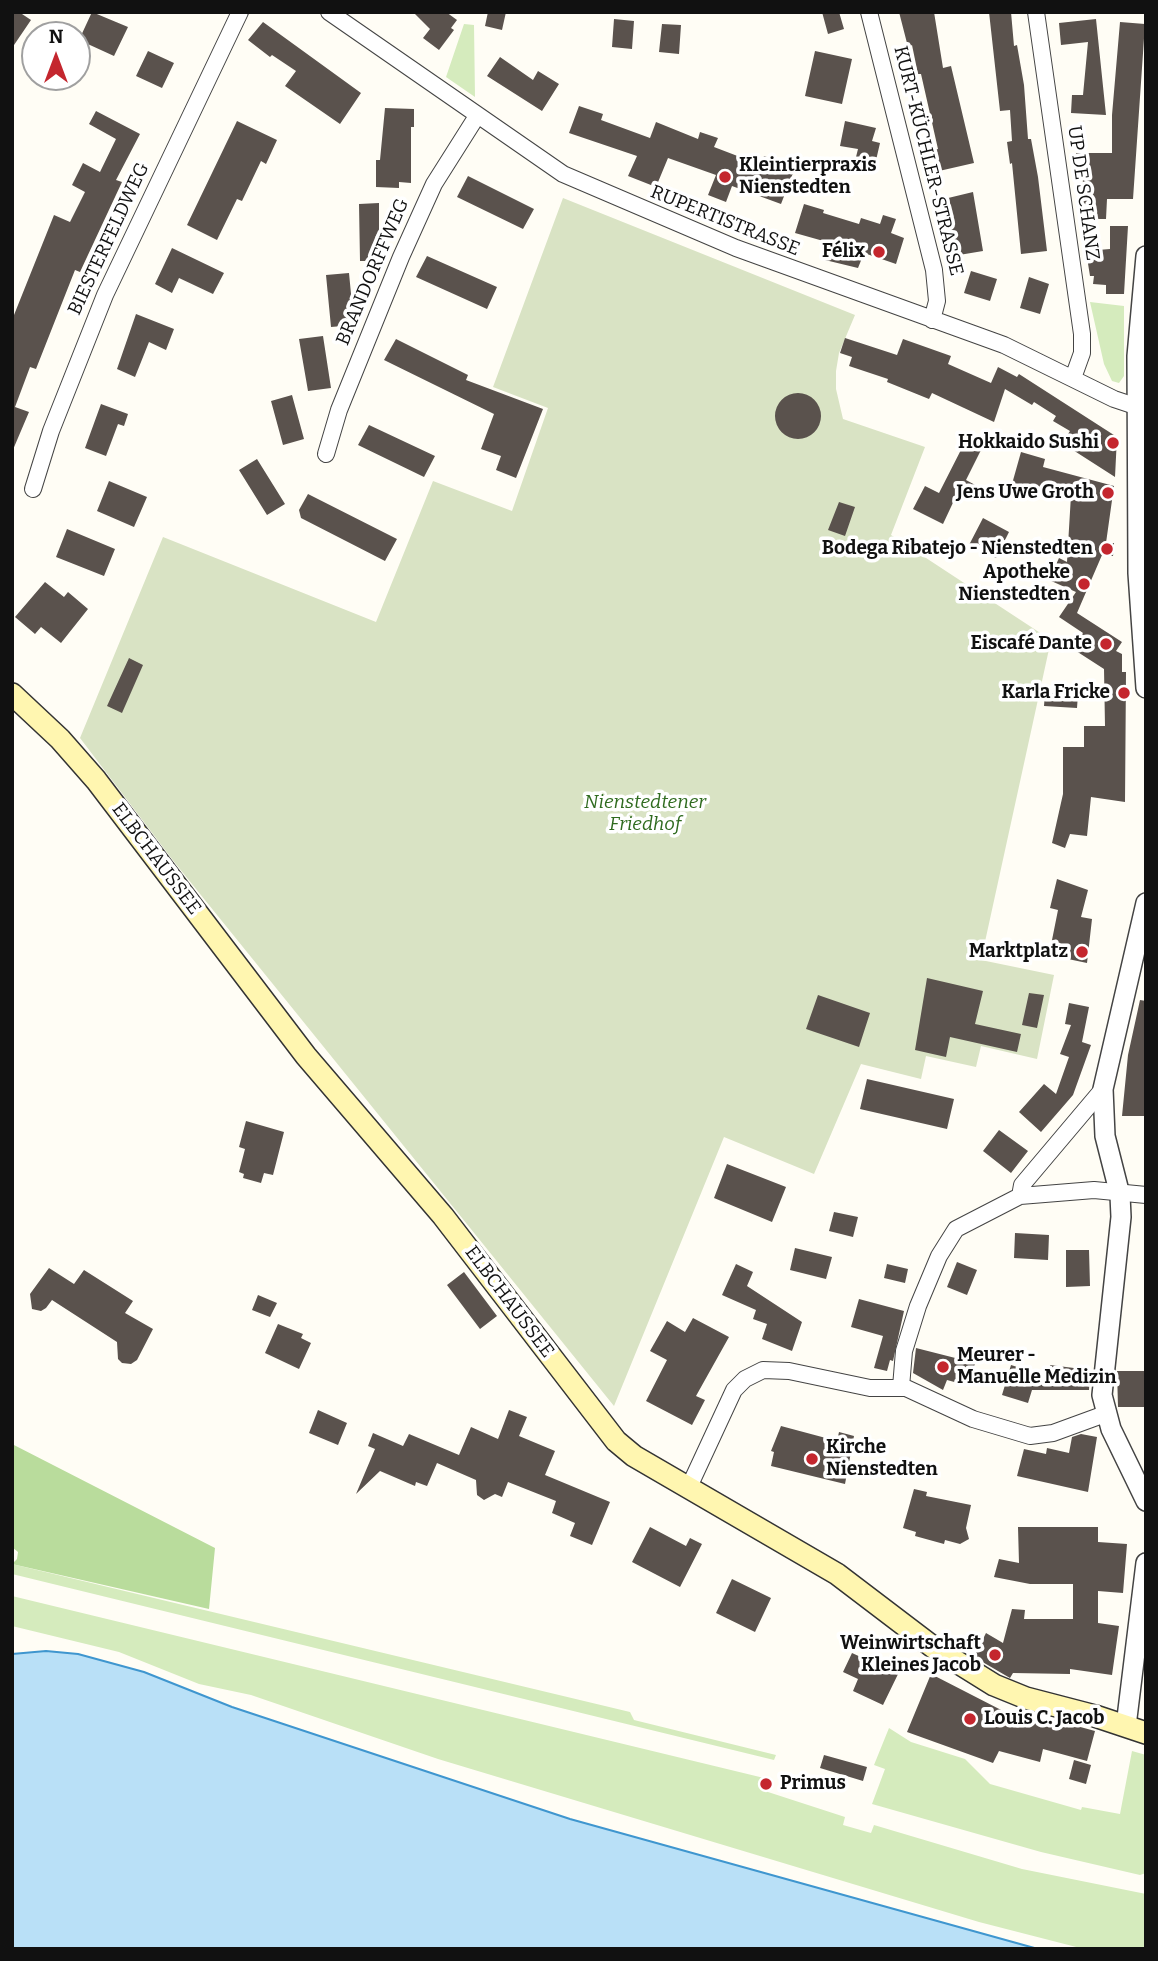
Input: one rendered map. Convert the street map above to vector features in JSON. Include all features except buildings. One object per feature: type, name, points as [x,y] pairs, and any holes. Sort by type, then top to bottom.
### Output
[{"type":"main road","name":"ELBCHAUSSEE","points":[[12,695],[60,739],[96,780],[306,1056],[443,1216],[593,1415],[625,1449],[837,1574],[933,1647],[994,1685],[1026,1698],[1136,1730]]},
{"type":"street","name":"BIESTERFELDWEG","points":[[33,489],[51,431],[105,295],[240,12]]},
{"type":"street","name":"RUPERTISTRASSE","points":[[329,12],[563,174],[614,199],[784,267],[1004,345],[1114,399],[1138,407]]},
{"type":"street","name":"KURT-KÜCHLER-STRASSE","points":[[869,12],[934,270],[937,301],[932,320]]},
{"type":"street","name":"UP DE SCHANZ","points":[[1036,12],[1082,334],[1082,353],[1073,378]]},
{"type":"street","name":"BRANDORFFWEG","points":[[326,454],[339,410],[401,257],[434,184],[477,116]]},
{"type":"street","points":[[1146,256],[1138,312],[1138,407],[1142,428],[1138,573],[1146,688]]},
{"type":"street","points":[[1144,1491],[1105,1414],[1102,1378],[1119,1242],[1120,1195],[1105,1136],[1103,1089],[1146,903]]},
{"type":"street","points":[[1020,1196],[1022,1185],[1103,1089]]},
{"type":"street","points":[[901,1387],[901,1367],[908,1337],[927,1282],[947,1241],[956,1229],[1020,1196],[1094,1190],[1120,1195],[1146,1195]]},
{"type":"street","points":[[689,1487],[729,1397],[738,1384],[757,1372],[778,1370],[870,1388],[901,1387],[922,1393],[973,1419],[1030,1436],[1053,1433],[1105,1414]]},
{"type":"street","points":[[1136,1730],[1146,1563]]},
{"type":"green space","points":[[464,24],[474,25],[475,97],[446,77]]},
{"type":"green space","name":"Nienstedtener Friedhof","points":[[563,198],[855,315],[839,353],[836,371],[836,389],[843,419],[925,447],[891,535],[1051,640],[981,960],[1054,975],[1037,1059],[981,1046],[976,1067],[926,1056],[921,1079],[861,1064],[814,1174],[724,1137],[614,1406],[175,863],[80,738],[163,537],[376,622],[433,481],[512,511],[548,408],[493,387]]},
{"type":"green space","points":[[1090,302],[1124,306],[1124,376],[1119,383],[1112,381],[1104,364]]},
{"type":"green space","points":[[12,1444],[215,1548],[209,1609],[12,1564],[17,1559],[18,1552],[12,1547]]},
{"type":"green space","points":[[12,1564],[630,1712],[634,1720],[776,1755],[774,1760],[12,1574]]},
{"type":"green space","points":[[12,1596],[764,1778],[764,1786],[768,1792],[845,1817],[843,1825],[871,1833],[874,1825],[1022,1869],[1146,1894],[1146,1949],[1084,1949],[979,1922],[438,1759],[251,1695],[199,1684],[119,1652],[12,1626]]},
{"type":"green space","points":[[889,1728],[911,1742],[965,1759],[990,1784],[1081,1810],[1082,1807],[1120,1814],[1132,1751],[1146,1755],[1146,1873],[1140,1875],[1041,1852],[872,1804],[885,1769],[874,1765]]},
{"type":"water","points":[[46,1651],[78,1654],[144,1672],[232,1707],[570,1819],[1038,1949],[12,1949],[12,1654]]},
{"type":"place","name":"Kleintierpraxis Nienstedten","points":[[725,177]]},
{"type":"place","name":"Félix","points":[[879,252]]},
{"type":"place","name":"Hokkaido Sushi","points":[[1113,443]]},
{"type":"place","name":"Jens Uwe Groth","points":[[1108,493]]},
{"type":"place","name":"Bodega Ribatejo - Nienstedten","points":[[1107,549]]},
{"type":"place","name":"Apotheke Nienstedten","points":[[1084,584]]},
{"type":"place","name":"Eiscafé Dante","points":[[1106,644]]},
{"type":"place","name":"Karla Fricke","points":[[1124,693]]},
{"type":"place","name":"Marktplatz","points":[[1082,952]]},
{"type":"place","name":"Meurer - Manuelle Medizin","points":[[943,1367]]},
{"type":"place","name":"Kirche Nienstedten","points":[[812,1459]]},
{"type":"place","name":"Weinwirtschaft Kleines Jacob","points":[[995,1655]]},
{"type":"place","name":"Louis C. Jacob","points":[[970,1719]]},
{"type":"place","name":"Primus","points":[[766,1784]]}]
